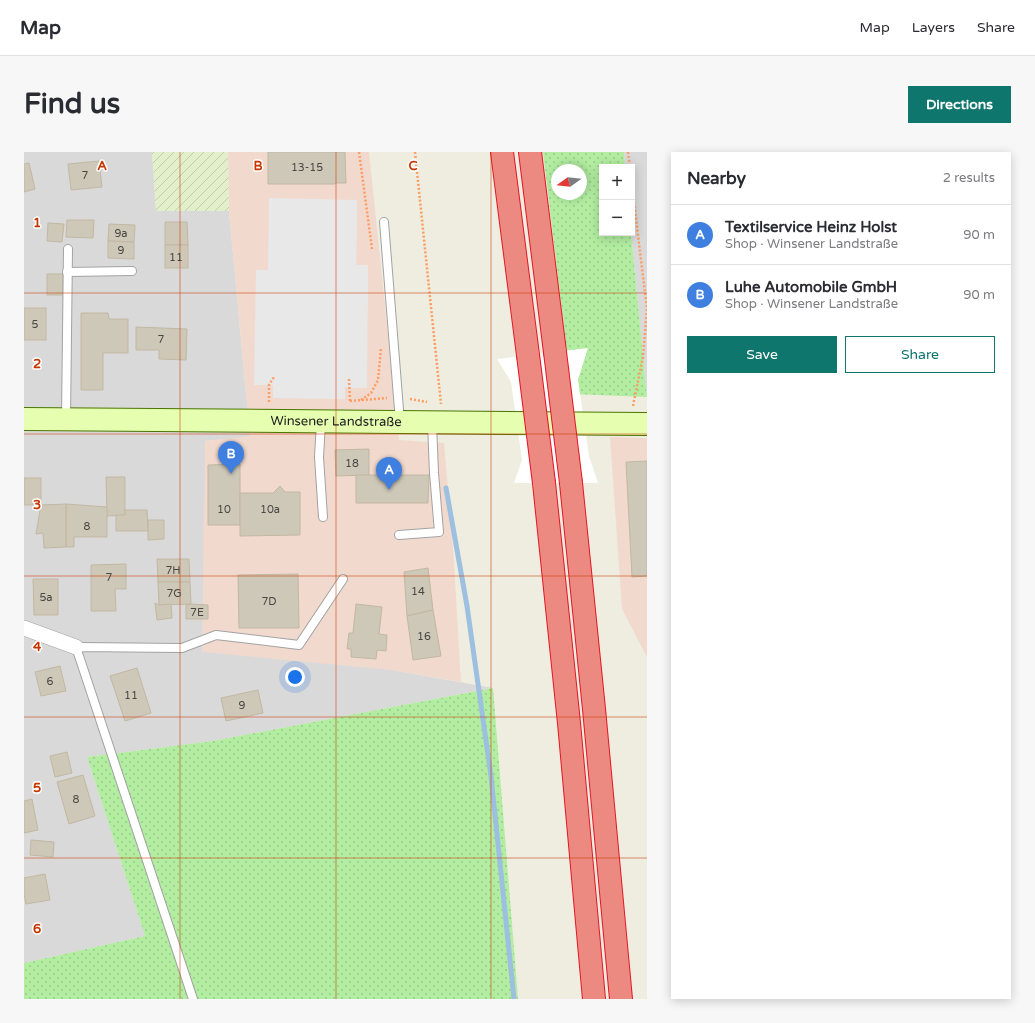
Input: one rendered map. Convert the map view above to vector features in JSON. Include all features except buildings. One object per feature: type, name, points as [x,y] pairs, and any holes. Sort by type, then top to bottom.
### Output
[{"type":"highway","points":[[502,152],[544,483],[569,723],[594,999]]},
{"type":"highway","points":[[530,152],[571,483],[595,717],[621,999]]},
{"type":"main road","name":"Winsener Landstraße","points":[[24,419],[640,424]]},
{"type":"street","points":[[24,628],[76,647]]},
{"type":"lane","points":[[384,222],[400,422]]},
{"type":"lane","points":[[66,420],[68,249]]},
{"type":"lane","points":[[67,272],[132,271]]},
{"type":"lane","points":[[321,422],[319,458],[323,517]]},
{"type":"lane","points":[[399,535],[439,532],[434,473],[438,423]]},
{"type":"lane","points":[[193,999],[76,647],[182,648],[216,635],[299,645],[343,579]]},
{"type":"path","points":[[359,152],[372,250]]},
{"type":"path","points":[[415,152],[438,423]]},
{"type":"path","points":[[628,152],[630,164]]},
{"type":"path","points":[[634,200],[646,309],[644,357],[632,407],[640,424]]},
{"type":"path","points":[[361,400],[371,393],[378,380],[381,342]]},
{"type":"path","points":[[269,402],[269,385],[274,377]]},
{"type":"path","points":[[349,379],[350,401]]},
{"type":"shaded area","points":[[24,152],[152,152],[156,211],[229,211],[250,437],[205,441],[392,670],[493,688],[213,741],[87,757],[145,936],[24,963]]},
{"type":"shaded area","points":[[228,152],[268,152],[268,184],[335,184],[346,182],[345,152],[369,152],[399,440],[444,443],[453,547],[461,682],[392,670],[202,652],[205,441],[250,436],[229,211]],"holes":[[[357,200],[356,265],[368,265],[366,388],[345,387],[345,398],[273,397],[273,385],[256,270],[268,270]]]},
{"type":"shaded area","points":[[624,152],[647,152],[647,397],[631,236],[635,236],[635,164],[625,164]]},
{"type":"shaded area","points":[[269,198],[357,200],[356,265],[368,265],[367,388],[345,387],[345,399],[273,398],[273,385],[254,385],[256,270],[268,270]]},
{"type":"shaded area","points":[[610,437],[647,438],[647,657],[622,609]]},
{"type":"green space","points":[[152,152],[228,152],[229,211],[156,211]]},
{"type":"green space","points":[[543,152],[624,152],[625,164],[599,164],[599,236],[631,236],[647,397],[572,394]]},
{"type":"green space","points":[[493,688],[518,999],[24,999],[24,963],[145,936],[87,757],[213,741]]},
{"type":"pier","points":[[588,348],[578,380],[589,456],[598,483],[514,483],[522,460],[511,382],[497,359]]},
{"type":"waterway","points":[[446,488],[467,606],[491,776],[514,999]]},
{"type":"place","name":"Luhe Automobile GmbH","points":[[231,474]]},
{"type":"place","name":"Textilservice Heinz Holst","points":[[389,490]]}]
